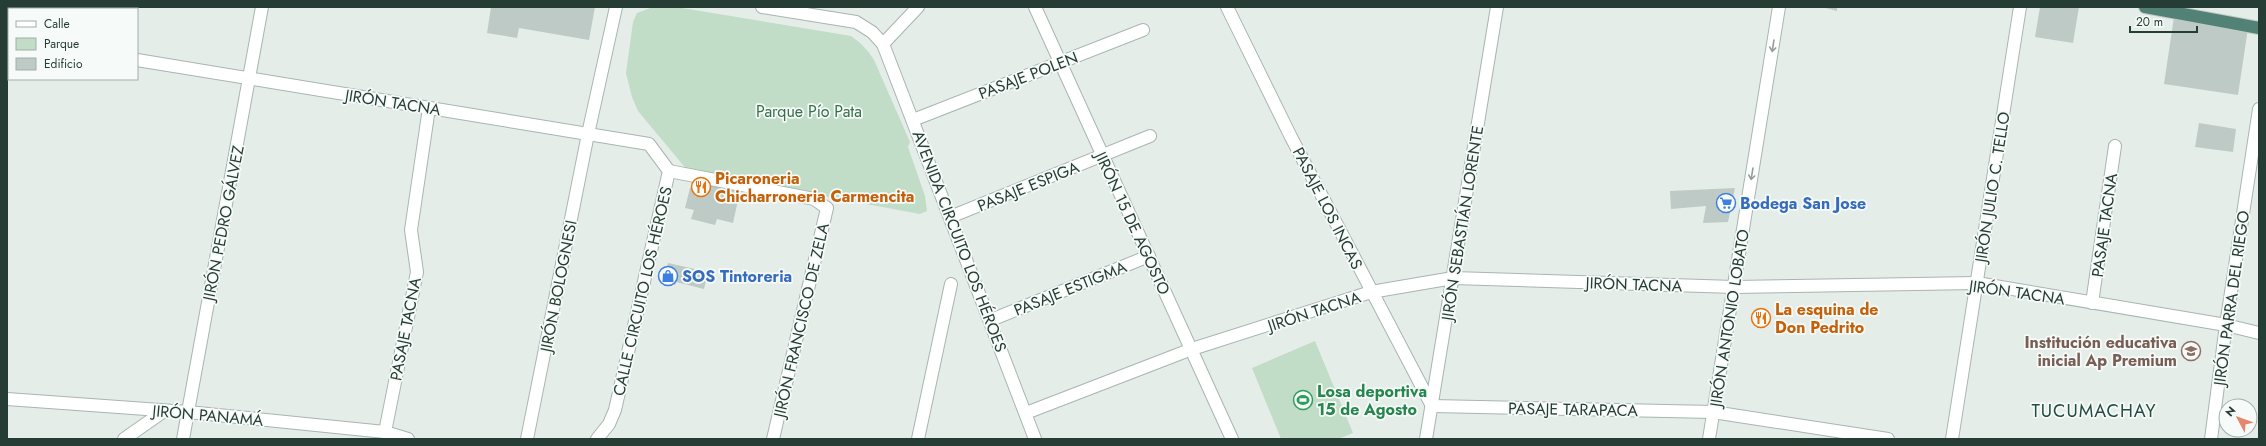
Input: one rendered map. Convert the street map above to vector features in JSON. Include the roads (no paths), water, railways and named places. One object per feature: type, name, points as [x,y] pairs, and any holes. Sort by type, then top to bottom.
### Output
[{"type":"highway","points":[[2145,7],[2259,28]]},
{"type":"street","name":"JIRÓN PEDRO GÁLVEZ","points":[[183,439],[262,7]]},
{"type":"street","name":"JIRÓN BOLOGNESI","points":[[527,439],[588,134],[616,7]]},
{"type":"street","points":[[762,7],[856,22],[872,32],[883,44],[918,7]]},
{"type":"street","name":"JIRÓN 15 DE AGOSTO","points":[[1035,7],[1232,439]]},
{"type":"street","name":"PASAJE LOS INCAS","points":[[1227,7],[1291,137],[1432,406]]},
{"type":"street","name":"JIRÓN SEBASTIÁN LORENTE","points":[[1426,439],[1497,7]]},
{"type":"street","name":"JIRÓN ANTONIO LOBATO","points":[[1709,439],[1779,7]]},
{"type":"street","name":"JIRÓN JULIO C. TELLO","points":[[1952,439],[2020,7]]},
{"type":"street","name":"PASAJE POLEN","points":[[913,120],[1143,30]]},
{"type":"street","name":"AVENIDA CIRCUITO LOS HÉROES","points":[[883,44],[991,320],[1035,439]]},
{"type":"street","name":"JIRÓN TACNA","points":[[138,60],[649,144]]},
{"type":"street","name":"PASAJE TACNA","points":[[385,432],[417,272],[411,230],[429,108]]},
{"type":"street","name":"JIRÓN PARRA DEL RIEGO","points":[[2211,439],[2226,325],[2259,109]]},
{"type":"street","name":"PASAJE ESPIGA","points":[[950,217],[1150,136]]},
{"type":"street","name":"CALLE CIRCUITO LOS HÉROES","points":[[597,439],[609,424],[615,410],[669,172],[649,144]]},
{"type":"street","name":"PASAJE TACNA","points":[[2092,303],[2115,146]]},
{"type":"street","name":"JIRÓN FRANCISCO DE ZELA","points":[[669,172],[814,200],[827,208],[773,439]]},
{"type":"street","name":"PASAJE ESTIGMA","points":[[991,320],[1148,256]]},
{"type":"street","name":"JIRÓN TACNA","points":[[1026,413],[1192,350],[1371,292],[1453,278],[1734,287],[1977,283],[2226,325],[2259,333]]},
{"type":"street","points":[[918,439],[951,284]]},
{"type":"street","name":"JIRÓN PANAMÁ","points":[[7,398],[188,412],[385,432],[408,439]]},
{"type":"street","name":"PASAJE TARAPACA","points":[[1432,406],[1713,412],[1888,439]]},
{"type":"street","points":[[124,439],[164,411]]},
{"type":"place","name":"Picaroneria Chicharroneria Carmencita","points":[[701,187]]},
{"type":"place","name":"Bodega San Jose","points":[[1726,203]]},
{"type":"place","name":"SOS Tintoreria","points":[[668,276]]},
{"type":"place","name":"La esquina de Don Pedrito","points":[[1761,318]]},
{"type":"place","name":"Institución educativa inicial Ap Premium","points":[[2191,351]]},
{"type":"place","name":"Losa deportiva 15 de Agosto","points":[[1303,400]]},
{"type":"district","name":"TUCUMACHAY","points":[[2094,411]]},
{"type":"park label","name":"Parque Pío Pata","points":[[809,111]]}]
